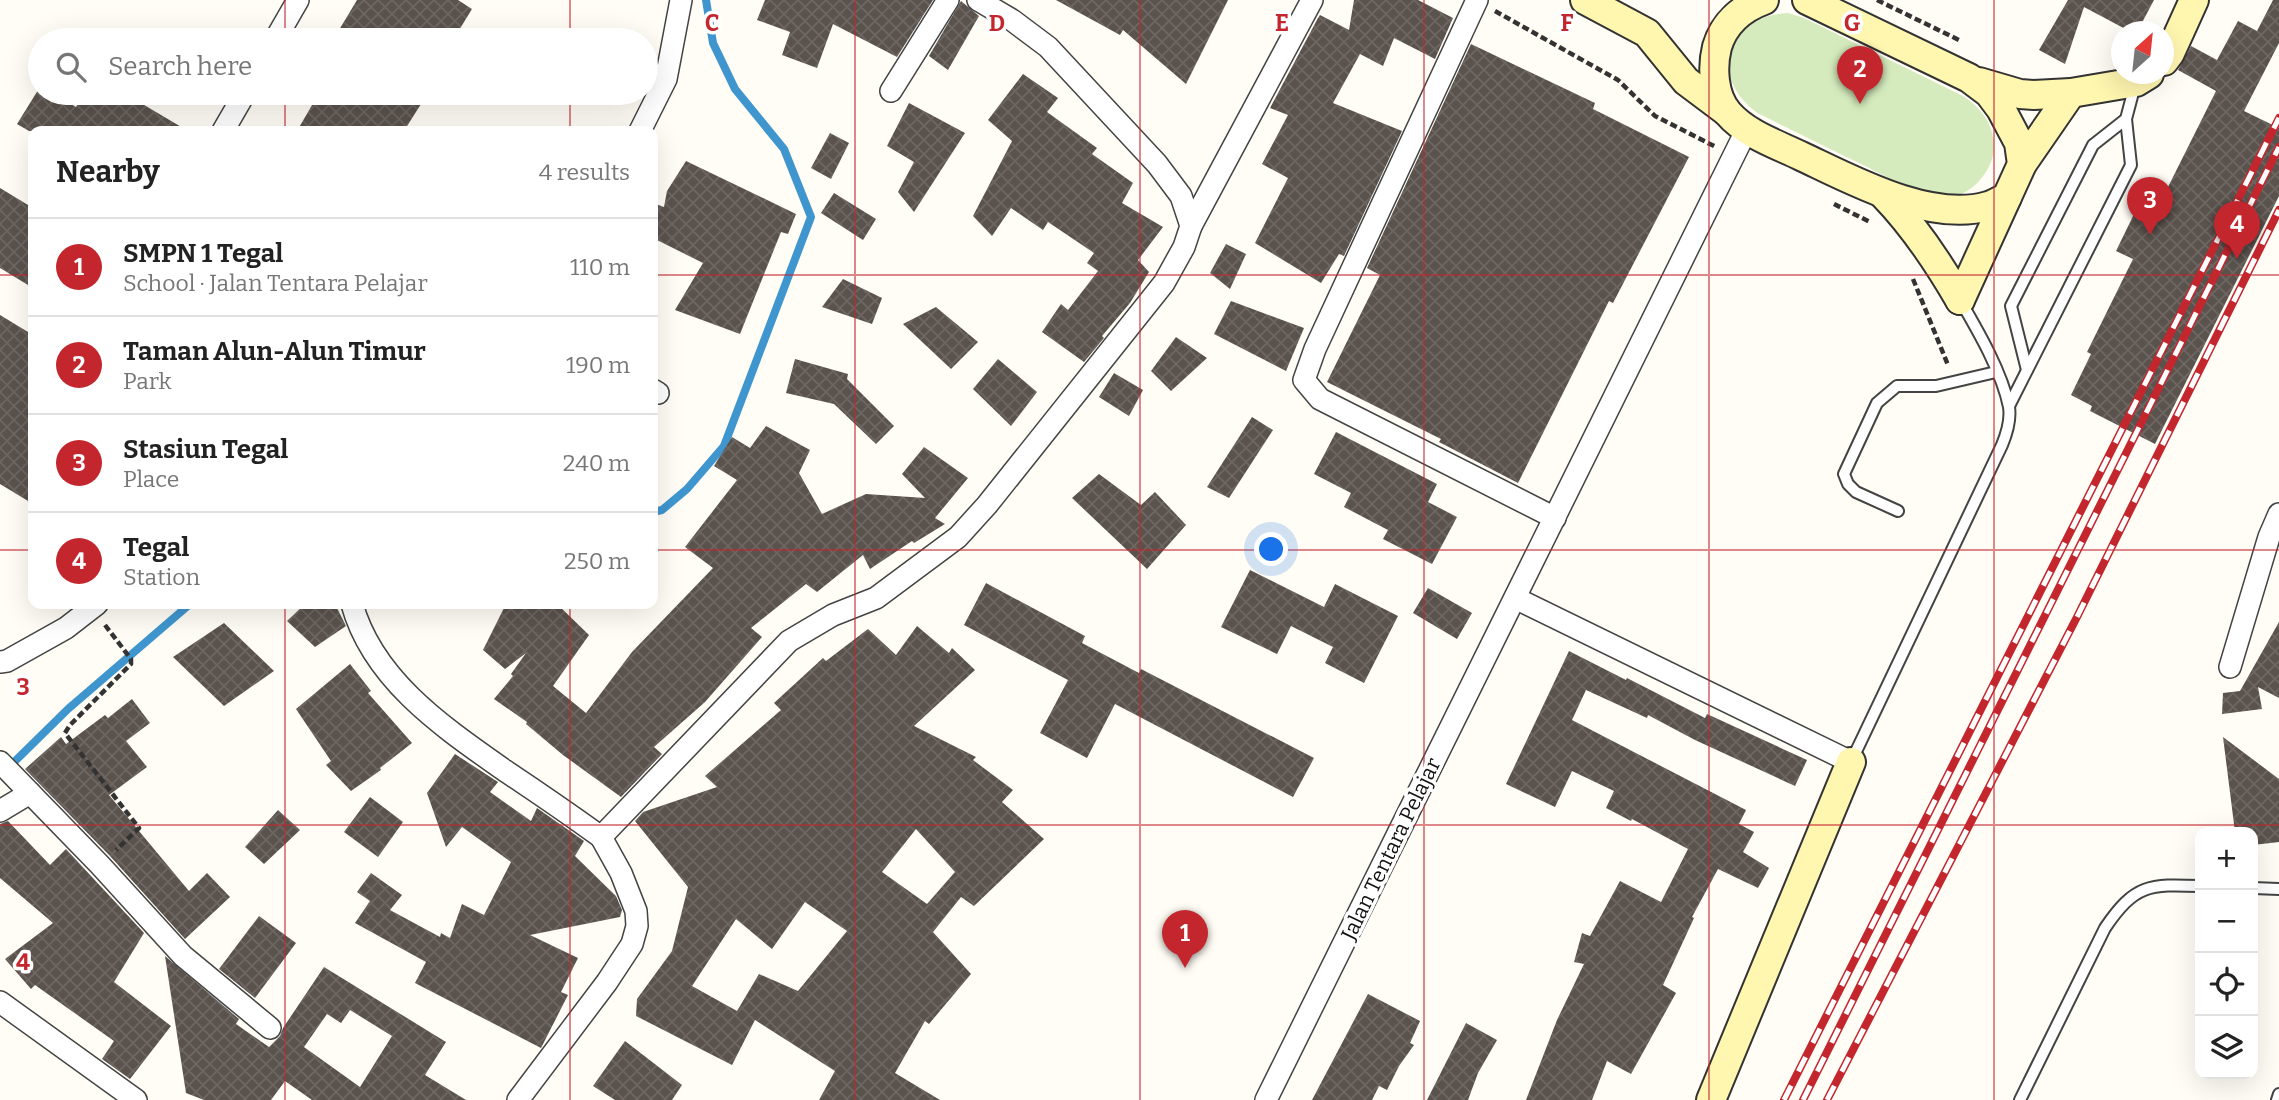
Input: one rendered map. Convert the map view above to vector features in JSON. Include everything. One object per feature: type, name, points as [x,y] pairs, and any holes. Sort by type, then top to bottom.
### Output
[{"type":"street","points":[[282,28],[298,0]]},
{"type":"street","points":[[658,95],[666,79],[681,0]]},
{"type":"street","points":[[891,91],[948,0]]},
{"type":"street","points":[[978,0],[1012,20],[1048,47],[1098,104],[1157,164],[1181,196],[1191,226]]},
{"type":"street","points":[[601,837],[789,642],[833,615],[876,598],[958,537],[987,505],[1164,283],[1184,247],[1191,226],[1312,0]]},
{"type":"street","points":[[1477,0],[1315,349],[1304,380],[1320,399],[1555,518]]},
{"type":"street","points":[[1585,0],[1647,33],[1686,81],[1737,120],[1884,194],[1923,205],[1961,209],[1989,206],[2007,197]]},
{"type":"street","points":[[1737,120],[1715,82],[1714,60],[1720,38],[1733,19],[1751,5],[1765,0]]},
{"type":"street","points":[[1807,0],[1969,78],[2020,94],[2071,93],[2114,84]]},
{"type":"street","points":[[2174,44],[2194,0]]},
{"type":"street","points":[[1969,78],[1989,93],[2001,109],[2019,144],[2022,164]]},
{"type":"street","points":[[1960,300],[2022,164],[2071,93]]},
{"type":"street","points":[[226,126],[238,105]]},
{"type":"street","points":[[642,126],[653,105]]},
{"type":"street","name":"Jalan Tentara Pelajar","points":[[1266,1100],[1555,518],[1737,120]]},
{"type":"street","points":[[1884,194],[1931,250],[1960,300]]},
{"type":"street","points":[[2230,667],[2274,539],[2279,514]]},
{"type":"street","points":[[1515,598],[1851,762],[1711,1100]]},
{"type":"street","points":[[0,662],[7,661],[66,628],[91,609]]},
{"type":"street","points":[[353,609],[357,621],[387,672],[418,706],[601,837],[621,873],[636,911],[637,926],[632,944],[607,982],[518,1100]]},
{"type":"street","points":[[7,770],[100,865],[183,956],[270,1028]]},
{"type":"street","points":[[0,811],[30,793]]},
{"type":"street","points":[[0,1002],[136,1100]]},
{"type":"lane","points":[[2008,406],[2132,165],[2126,119],[2140,84]]},
{"type":"lane","points":[[2027,370],[2011,306],[2092,145],[2126,119]]},
{"type":"lane","points":[[1851,762],[2002,445],[2008,426],[2008,406],[1996,372],[1960,300]]},
{"type":"lane","points":[[1898,511],[1856,492],[1848,484],[1844,474],[1877,403],[1897,386],[1936,386],[1996,372]]},
{"type":"lane","points":[[2020,1100],[2105,928],[2123,903],[2146,889],[2168,885],[2195,886]]},
{"type":"lane","points":[[2258,888],[2279,889]]},
{"type":"lane","points":[[2277,1100],[2279,1094]]},
{"type":"path","points":[[1877,0],[1963,42]]},
{"type":"path","points":[[100,865],[139,828],[65,733],[70,724],[131,664],[131,659],[111,633]]},
{"type":"green space","points":[[1788,13],[1804,18],[1963,96],[1976,106],[1989,124],[1994,148],[1993,157],[1979,182],[1955,196],[1923,193],[1756,112],[1741,97],[1732,81],[1729,65],[1731,50],[1738,36],[1750,25],[1767,17]]},
{"type":"building","points":[[357,0],[458,0],[472,9],[460,28],[340,28]]},
{"type":"building","points":[[765,0],[933,0],[897,57],[833,24],[817,68],[782,55],[790,32],[757,20]]},
{"type":"building","points":[[1056,0],[1228,0],[1186,84],[1123,30],[1120,35]]},
{"type":"building","points":[[1354,0],[1418,0],[1453,18],[1435,59],[1394,38],[1383,66],[1360,54],[1333,103],[1402,131],[1344,256],[1339,254],[1321,283],[1255,243],[1288,178],[1262,164],[1288,115],[1270,108],[1318,18],[1320,15],[1349,30]]},
{"type":"building","points":[[2068,0],[2154,0],[2143,21],[2111,21],[2084,7],[2065,64],[2039,50]]},
{"type":"building","points":[[2273,0],[2279,0],[2279,43],[2244,111],[2279,128],[2279,196],[2155,444],[2090,411],[2092,406],[2071,395],[2091,354],[2087,352],[2133,259],[2116,251],[2136,210],[2152,219],[2216,91],[2178,70],[2191,46],[2217,60],[2238,21],[2257,31]]},
{"type":"building","points":[[961,1],[979,16],[948,70],[929,56]]},
{"type":"building","points":[[1471,44],[1595,103],[1593,109],[1689,157],[1613,303],[1609,301],[1518,483],[1439,442],[1441,439],[1327,382],[1380,275],[1367,268]]},
{"type":"building","points":[[1023,74],[1058,98],[1047,112],[1097,148],[1092,154],[1133,183],[1122,203],[1163,227],[1138,260],[1149,272],[1130,303],[1084,362],[1042,332],[1061,304],[1068,310],[1098,271],[1087,263],[1094,253],[1048,222],[1043,230],[1011,208],[992,236],[973,216],[1012,141],[988,120]]},
{"type":"building","points":[[909,103],[965,133],[914,212],[898,192],[914,162],[887,146]]},
{"type":"building","points":[[29,105],[144,105],[180,126],[28,126],[28,130],[17,124]]},
{"type":"building","points":[[312,105],[420,105],[407,126],[300,126]]},
{"type":"building","points":[[830,133],[849,143],[831,179],[811,168]]},
{"type":"building","points":[[686,161],[796,214],[788,234],[781,232],[740,334],[675,310],[703,263],[658,240],[658,205],[664,207],[667,191]]},
{"type":"building","points":[[0,188],[28,205],[28,285],[0,268]]},
{"type":"building","points":[[834,193],[876,219],[863,240],[821,213]]},
{"type":"building","points":[[1226,244],[1246,254],[1230,289],[1210,273]]},
{"type":"building","points":[[843,279],[882,298],[872,324],[822,307]]},
{"type":"building","points":[[1231,301],[1304,328],[1286,371],[1214,334]]},
{"type":"building","points":[[936,307],[978,342],[951,369],[903,324]]},
{"type":"building","points":[[0,315],[28,332],[28,501],[0,484]]},
{"type":"building","points":[[1176,337],[1207,358],[1171,391],[1151,371]]},
{"type":"building","points":[[795,359],[848,374],[847,379],[894,426],[876,444],[834,404],[786,393]]},
{"type":"building","points":[[998,359],[1037,392],[1011,426],[973,389]]},
{"type":"building","points":[[1114,373],[1143,390],[1129,416],[1099,397]]},
{"type":"building","points":[[1252,417],[1273,430],[1229,498],[1207,487]]},
{"type":"building","points":[[766,426],[810,450],[799,473],[822,514],[866,494],[925,498],[902,474],[924,447],[968,478],[935,518],[945,524],[914,543],[912,541],[870,569],[863,555],[817,592],[806,584],[751,628],[762,637],[705,702],[654,747],[662,754],[621,797],[563,755],[526,724],[527,722],[494,699],[513,676],[511,674],[526,653],[505,669],[483,650],[504,609],[562,609],[589,635],[553,686],[586,713],[632,652],[713,568],[685,547],[737,480],[714,466],[732,437],[750,448]]},
{"type":"building","points":[[1336,432],[1437,484],[1428,502],[1457,517],[1432,564],[1383,539],[1388,530],[1344,507],[1351,493],[1314,474]]},
{"type":"building","points":[[1099,474],[1141,505],[1155,492],[1186,525],[1147,569],[1072,498]]},
{"type":"building","points":[[1250,570],[1324,607],[1335,584],[1398,616],[1364,683],[1325,663],[1333,647],[1291,626],[1277,654],[1221,627]]},
{"type":"building","points":[[986,583],[1085,636],[1082,643],[1139,673],[1141,669],[1314,758],[1293,797],[1115,704],[1087,758],[1040,733],[1068,680],[964,625]]},
{"type":"building","points":[[1428,588],[1472,613],[1457,639],[1413,613]]},
{"type":"building","points":[[300,609],[338,609],[346,626],[315,647],[287,621]]},
{"type":"building","points":[[2279,622],[2279,698],[2258,687],[2262,709],[2222,714],[2223,693],[2240,691]]},
{"type":"building","points":[[224,623],[274,671],[224,706],[173,657]]},
{"type":"building","points":[[917,626],[949,653],[952,648],[975,670],[914,726],[976,757],[973,760],[1013,790],[1002,802],[1044,839],[974,906],[961,897],[933,932],[971,974],[929,1024],[925,1021],[895,1073],[940,1100],[819,1100],[835,1071],[755,1020],[732,1065],[636,1016],[637,999],[672,951],[688,887],[635,821],[643,812],[717,787],[705,776],[781,710],[774,703],[823,658],[826,661],[868,629],[896,655]],"holes":[[[916,829],[955,872],[927,904],[882,872]],[[805,902],[847,931],[798,991],[759,974],[737,1011],[692,986],[736,919],[772,949]]]},
{"type":"building","points":[[1569,651],[1705,718],[1707,714],[1807,760],[1795,786],[1648,715],[1647,718],[1586,690],[1572,720],[1746,810],[1739,824],[1754,832],[1743,852],[1769,868],[1758,888],[1718,869],[1692,917],[1694,918],[1663,985],[1676,993],[1631,1074],[1607,1061],[1592,1100],[1526,1100],[1557,1020],[1584,964],[1574,962],[1582,933],[1590,936],[1620,881],[1661,902],[1688,849],[1606,808],[1614,791],[1572,771],[1555,807],[1506,784]]},
{"type":"building","points":[[350,664],[371,691],[368,693],[412,743],[351,791],[326,765],[331,761],[296,709]]},
{"type":"building","points":[[132,699],[150,723],[126,741],[147,767],[109,795],[189,891],[207,873],[230,897],[185,939],[110,856],[25,769],[61,737],[66,744],[105,715],[108,718]]},
{"type":"building","points":[[2223,737],[2279,779],[2279,842],[2258,844],[2258,827],[2234,827]]},
{"type":"building","points":[[455,754],[498,782],[490,792],[531,821],[537,808],[584,841],[575,856],[616,896],[622,910],[620,917],[530,935],[578,958],[561,992],[568,995],[541,1048],[415,983],[426,962],[355,923],[370,901],[357,892],[371,873],[402,895],[390,910],[440,937],[441,933],[450,938],[462,904],[484,915],[511,862],[462,827],[446,847],[427,793]]},
{"type":"building","points":[[370,797],[403,822],[378,857],[344,832]]},
{"type":"building","points":[[278,810],[300,830],[264,864],[245,847]]},
{"type":"building","points":[[8,821],[50,865],[66,849],[144,933],[114,982],[171,1026],[130,1079],[102,1059],[114,1041],[35,985],[31,989],[5,959],[53,923],[0,878],[0,824]]},
{"type":"building","points":[[259,916],[296,943],[255,998],[219,969]]},
{"type":"building","points":[[165,956],[239,1019],[236,1024],[269,1047],[280,1036],[324,967],[446,1042],[425,1075],[466,1100],[312,1100],[285,1081],[271,1100],[204,1100],[186,1093]],"holes":[[[350,1010],[392,1036],[360,1087],[304,1047],[327,1014],[341,1023]]]},
{"type":"building","points":[[1368,994],[1420,1021],[1410,1043],[1414,1045],[1387,1090],[1379,1086],[1372,1100],[1312,1100]]},
{"type":"building","points":[[1466,1023],[1497,1040],[1478,1073],[1468,1100],[1427,1100]]},
{"type":"building","points":[[625,1041],[682,1085],[672,1100],[615,1100],[593,1086]]},
{"type":"waterway","points":[[658,511],[687,489],[724,446],[811,217],[784,149],[735,89],[713,43],[706,0]]},
{"type":"waterway","points":[[7,769],[68,709],[184,609]]},
{"type":"railway","points":[[1784,1100],[2279,118]]},
{"type":"railway","points":[[1803,1100],[2279,147]]},
{"type":"railway","points":[[1827,1100],[2077,617],[2279,210]]},
{"type":"place","name":"Taman Alun-Alun Timur","points":[[1860,104]]},
{"type":"place","name":"Stasiun Tegal","points":[[2150,235]]},
{"type":"place","name":"Tegal","points":[[2237,259]]},
{"type":"place","name":"SMPN 1 Tegal","points":[[1185,968]]}]
